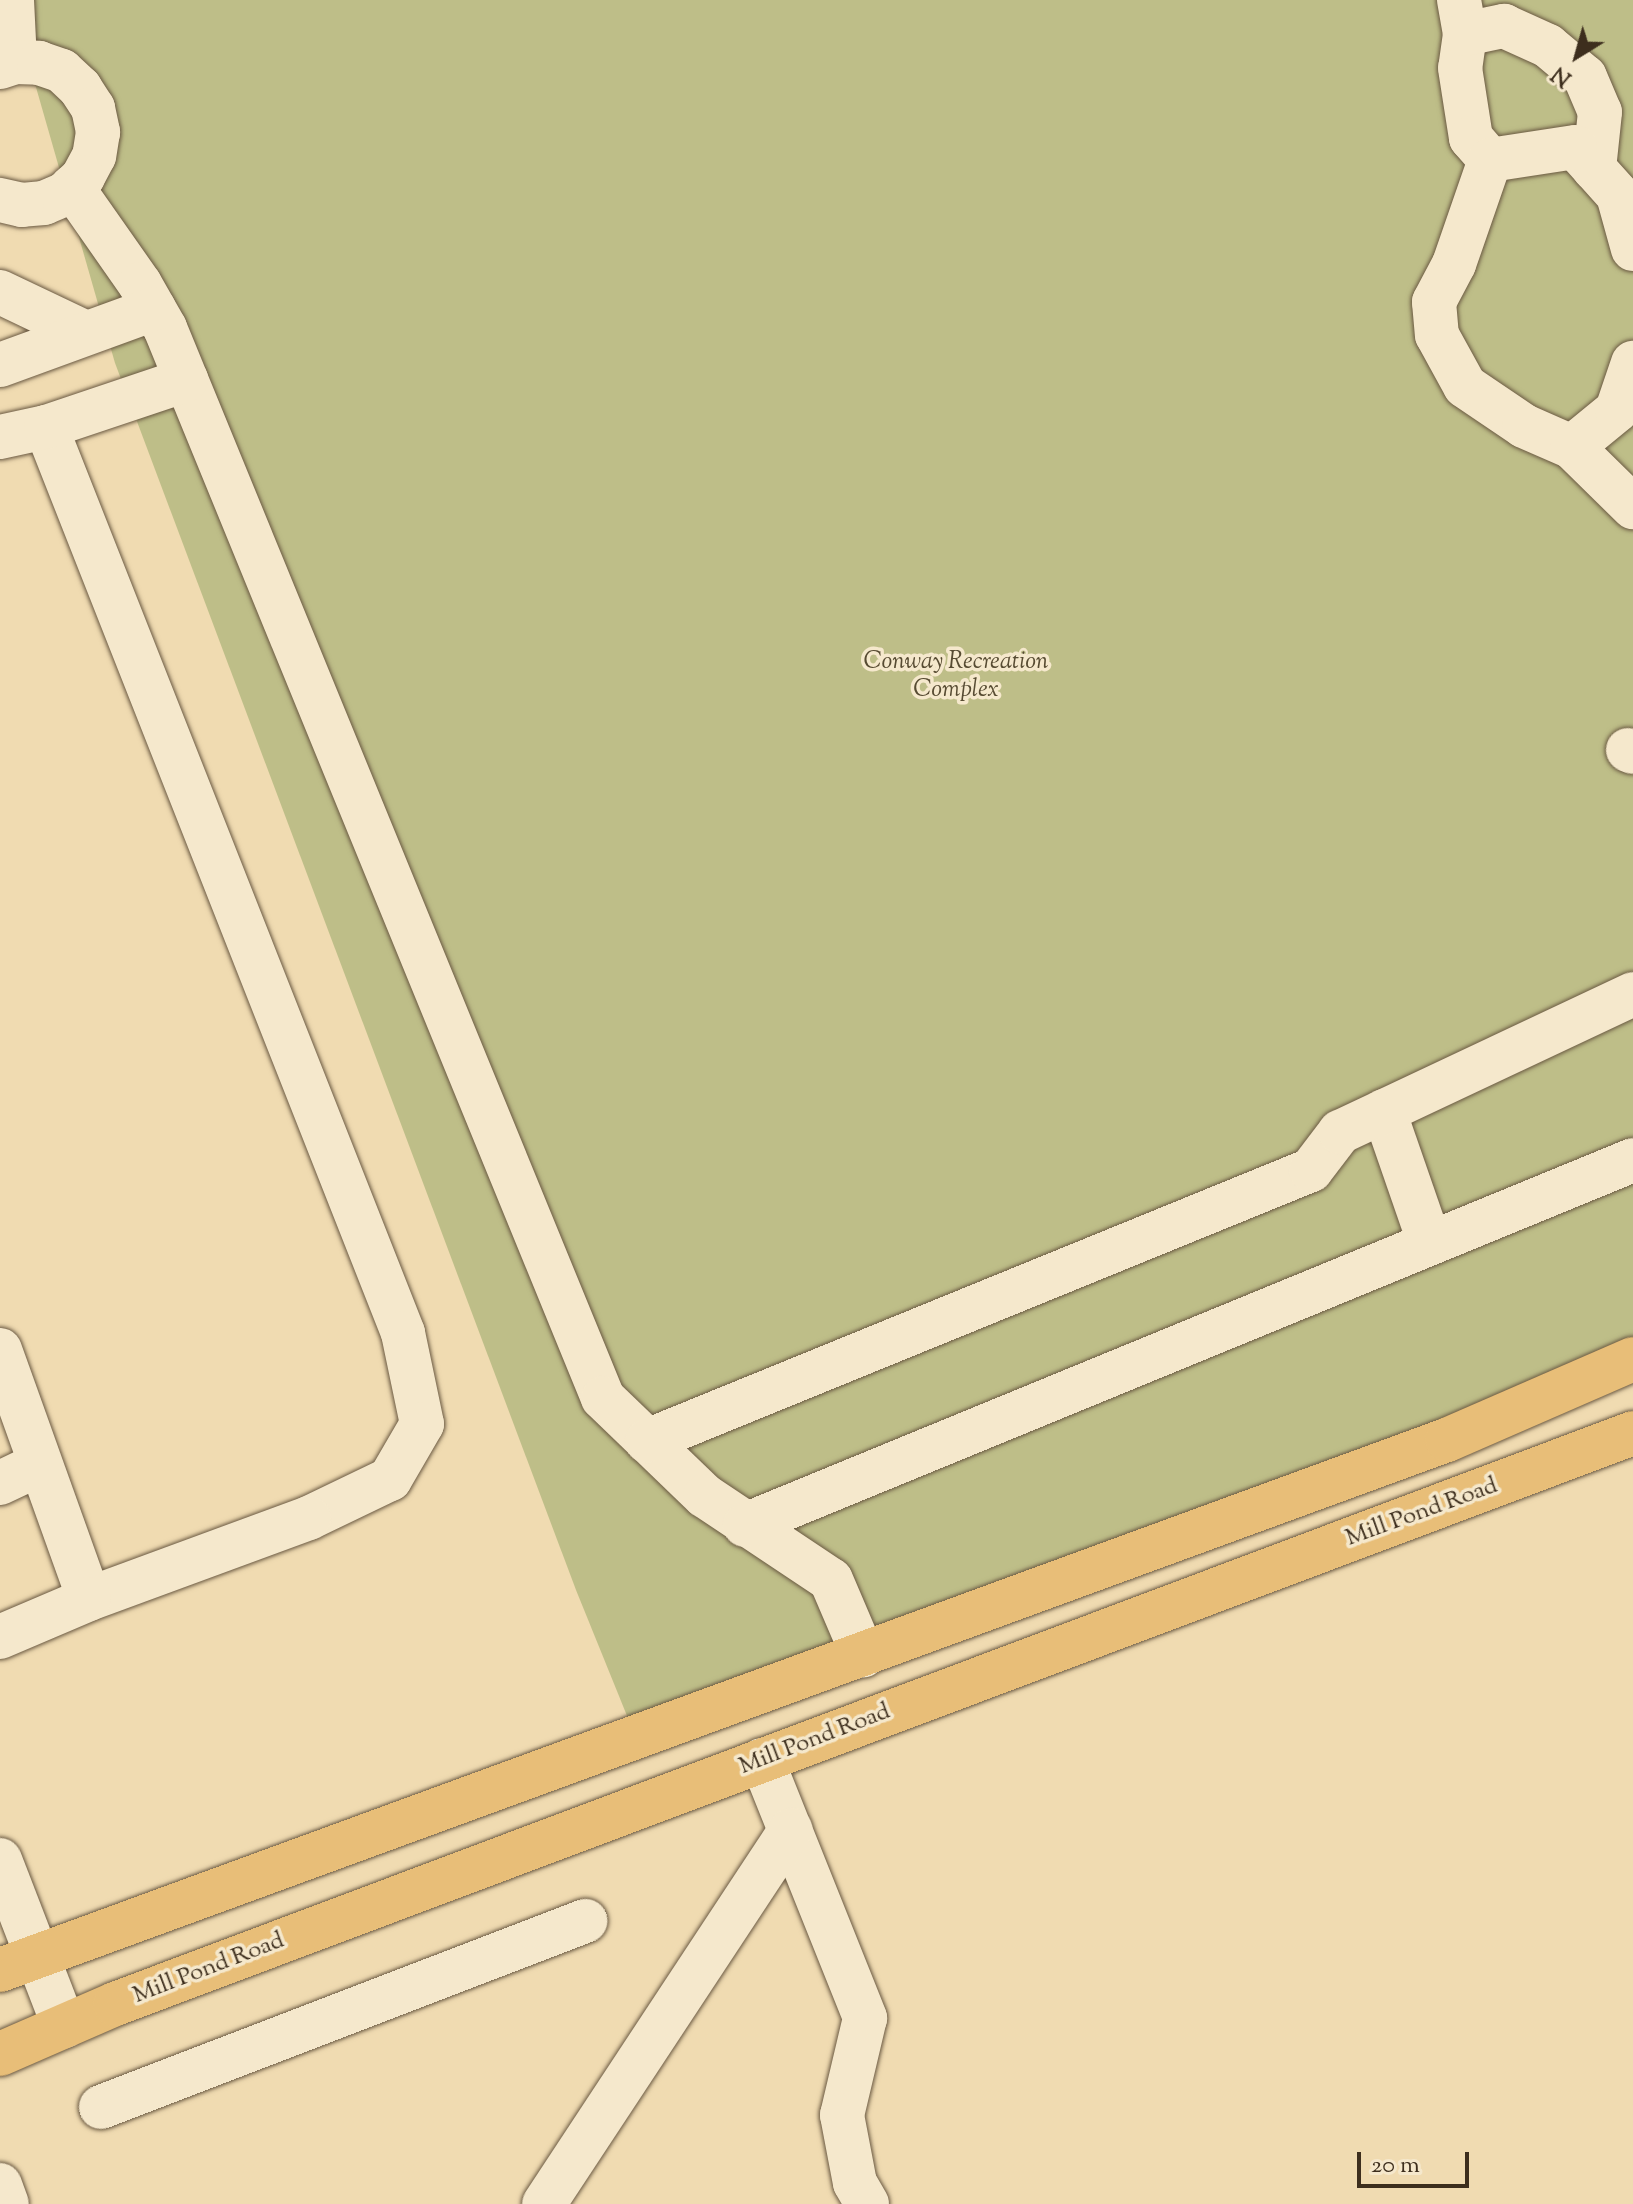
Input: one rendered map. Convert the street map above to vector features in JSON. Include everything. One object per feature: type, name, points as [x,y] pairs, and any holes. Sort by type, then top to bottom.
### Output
[{"type":"main road","points":[[18,1963],[1447,1440],[1633,1359]]},
{"type":"main road","name":"Mill Pond Road","points":[[0,2054],[64,2026],[762,1760],[1633,1433]]},
{"type":"lane","points":[[0,200],[22,205],[44,203],[72,187],[83,177],[94,156],[98,132],[93,108],[80,88],[62,71],[39,63],[8,65],[12,0]]},
{"type":"lane","points":[[1490,160],[1471,138],[1460,68],[1462,17],[1504,26],[1548,46],[1585,77],[1600,112],[1594,169]]},
{"type":"lane","points":[[1490,160],[1575,147],[1618,195],[1633,249]]},
{"type":"lane","points":[[1490,160],[1454,264],[1434,302],[1437,335],[1465,386],[1524,426],[1572,447],[1633,507]]},
{"type":"lane","points":[[72,187],[154,309],[186,380],[603,1398],[705,1496],[831,1580],[863,1655]]},
{"type":"lane","points":[[0,292],[86,333]]},
{"type":"lane","points":[[0,365],[154,309]]},
{"type":"lane","points":[[1572,447],[1625,419],[1633,363]]},
{"type":"lane","points":[[0,437],[46,427],[186,380]]},
{"type":"lane","points":[[0,1637],[89,1599],[309,1518],[390,1479],[422,1424],[403,1333],[46,427]]},
{"type":"lane","points":[[647,1441],[1311,1170],[1340,1132],[1633,994]]},
{"type":"lane","points":[[1384,1111],[1429,1241]]},
{"type":"lane","points":[[745,1525],[1429,1241],[1633,1160]]},
{"type":"lane","points":[[1,1358],[89,1599]]},
{"type":"lane","points":[[0,1483],[40,1464]]},
{"type":"lane","points":[[762,1760],[865,2018],[842,2115],[855,2183],[867,2204]]},
{"type":"lane","points":[[544,2204],[791,1830]]},
{"type":"lane","points":[[0,1860],[18,1963],[64,2026]]},
{"type":"lane","points":[[101,2107],[585,1921]]},
{"type":"lane","points":[[0,2185],[7,2204]]},
{"type":"green space","name":"Conway Recreation Complex","points":[[11,0],[1633,0],[1633,1359],[636,1738],[576,1590],[115,363]]}]
